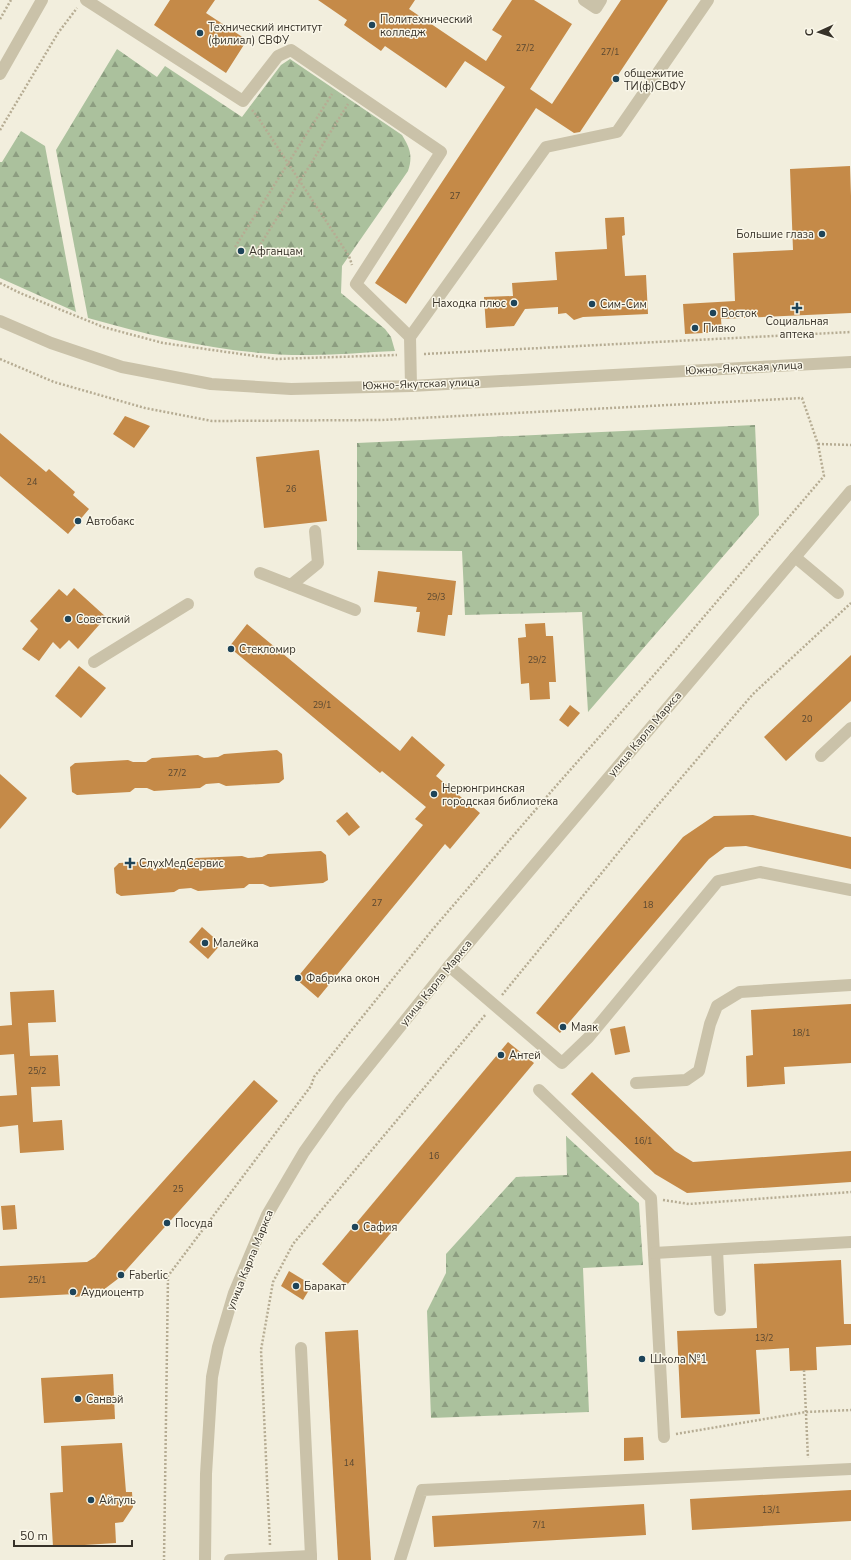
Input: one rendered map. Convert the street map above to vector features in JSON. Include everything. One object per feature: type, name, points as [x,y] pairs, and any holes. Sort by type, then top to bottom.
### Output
[{"type":"street","points":[[0,74],[42,0]]},
{"type":"street","points":[[584,0],[596,8],[602,0]]},
{"type":"street","points":[[411,386],[410,337],[546,147],[616,132],[708,0]]},
{"type":"street","points":[[82,3],[243,101],[278,56],[290,50],[441,152],[356,284],[410,337]]},
{"type":"street","name":"Южно-Якутская улица","points":[[0,321],[51,343],[122,367],[211,384],[291,389],[411,386],[851,362]]},
{"type":"street","name":"улица Карла Маркса","points":[[205,1560],[206,1474],[212,1377],[218,1347],[237,1286],[267,1215],[304,1152],[341,1100],[450,966],[851,491]]},
{"type":"street","points":[[292,585],[318,563],[315,531]]},
{"type":"street","points":[[795,557],[838,593]]},
{"type":"street","points":[[260,573],[355,610]]},
{"type":"street","points":[[94,662],[188,604]]},
{"type":"street","points":[[821,756],[851,728]]},
{"type":"street","points":[[450,966],[562,1063],[588,1038],[718,881],[760,872],[851,890]]},
{"type":"street","points":[[636,1083],[686,1080],[699,1071],[710,1024],[717,1006],[740,992],[851,985]]},
{"type":"street","points":[[540,1090],[651,1198],[664,1436]]},
{"type":"street","points":[[654,1253],[851,1242]]},
{"type":"street","points":[[717,1250],[720,1310]]},
{"type":"street","points":[[230,1560],[311,1558],[301,1348]]},
{"type":"street","points":[[400,1560],[422,1490],[851,1469]]},
{"type":"path","points":[[0,18],[10,0]]},
{"type":"path","points":[[0,130],[58,33],[82,3]]},
{"type":"path","points":[[235,247],[339,83]]},
{"type":"path","points":[[252,258],[355,94]]},
{"type":"path","points":[[243,101],[257,116],[349,256],[356,284]]},
{"type":"path","points":[[0,359],[54,382],[145,408],[212,421],[382,420],[802,398],[818,444],[824,476],[661,667],[433,929],[314,1077],[311,1086],[168,1276],[164,1560]]},
{"type":"path","points":[[818,444],[851,445]]},
{"type":"path","points":[[271,1558],[262,1350],[274,1282],[293,1244],[494,1004],[640,826],[754,694],[851,603]]},
{"type":"path","points":[[651,1198],[688,1204],[851,1192]]},
{"type":"path","points":[[804,1370],[808,1471]]},
{"type":"path","points":[[664,1436],[806,1412],[851,1410]]},
{"type":"green space","points":[[117,49],[157,77],[165,66],[242,117],[281,65],[290,59],[402,135],[410,152],[408,171],[342,266],[341,293],[385,329],[391,337],[395,351],[331,355],[282,355],[226,349],[170,339],[88,318],[56,150]]},
{"type":"green space","points":[[21,131],[45,146],[76,312],[0,278],[0,162],[2,162]]},
{"type":"green space","points":[[755,425],[759,515],[588,712],[582,612],[465,615],[462,551],[357,550],[357,443]]},
{"type":"green space","points":[[566,1136],[639,1203],[643,1265],[583,1268],[589,1412],[431,1418],[427,1311],[446,1273],[446,1254],[516,1177],[567,1175]]},
{"type":"building","name":"Технический институт (филиал) СВФУ","points":[[170,0],[215,0],[206,13],[247,40],[226,73],[154,25]]},
{"type":"building","points":[[318,0],[415,0],[409,9],[486,61],[502,36],[492,30],[512,0],[534,0],[572,24],[530,89],[552,104],[621,0],[668,0],[580,132],[574,133],[536,108],[406,304],[375,283],[505,87],[465,61],[446,88],[385,46],[381,51],[344,25],[347,20]]},
{"type":"building","name":"Большие глаза","points":[[850,166],[851,313],[721,319],[722,332],[685,334],[683,304],[735,301],[733,253],[793,250],[790,169]]},
{"type":"building","points":[[624,217],[625,235],[622,236],[625,276],[646,275],[648,314],[583,317],[574,320],[566,313],[558,314],[558,307],[525,309],[514,326],[486,328],[484,297],[513,296],[512,283],[557,280],[555,252],[607,249],[605,218]]},
{"type":"building","points":[[125,416],[150,426],[134,448],[113,434]]},
{"type":"building","points":[[0,433],[46,472],[49,469],[75,492],[73,495],[89,509],[68,534],[0,476]]},
{"type":"building","points":[[319,450],[327,521],[264,528],[256,457]]},
{"type":"building","points":[[378,571],[456,581],[452,615],[448,615],[445,636],[417,632],[420,612],[416,612],[417,607],[374,602]]},
{"type":"building","name":"Советский","points":[[74,588],[106,617],[78,649],[69,640],[60,649],[53,642],[39,661],[22,649],[38,629],[30,621],[59,589],[67,596]]},
{"type":"building","points":[[545,623],[546,636],[553,636],[556,682],[549,682],[550,699],[530,700],[529,683],[521,684],[518,638],[526,637],[525,624]]},
{"type":"building","points":[[247,624],[400,751],[412,736],[445,765],[436,776],[480,813],[450,849],[445,844],[318,998],[296,979],[423,825],[415,819],[426,807],[382,771],[380,773],[229,647]]},
{"type":"building","points":[[851,655],[851,701],[786,761],[764,737]]},
{"type":"building","points":[[79,666],[106,688],[81,718],[55,696]]},
{"type":"building","points":[[570,705],[580,713],[568,727],[559,720]]},
{"type":"building","points":[[277,750],[282,754],[284,779],[279,783],[226,786],[219,783],[206,784],[200,788],[154,791],[147,788],[135,788],[130,792],[77,795],[72,792],[70,767],[75,763],[128,760],[133,762],[146,762],[152,758],[198,755],[204,758],[218,757],[224,754]]},
{"type":"building","points":[[0,774],[27,798],[0,829]]},
{"type":"building","points":[[347,812],[360,827],[349,836],[336,821]]},
{"type":"building","points":[[753,815],[851,837],[851,869],[746,846],[725,847],[709,859],[560,1033],[536,1013],[683,837],[714,816]]},
{"type":"building","points":[[321,851],[326,855],[328,880],[323,883],[270,887],[263,884],[249,884],[244,888],[198,891],[191,888],[179,889],[174,892],[121,896],[116,893],[114,868],[119,863],[172,860],[177,863],[190,862],[196,858],[242,856],[248,858],[262,857],[268,854]]},
{"type":"building","name":"Малейка","points":[[202,927],[221,944],[208,959],[189,942]]},
{"type":"building","points":[[54,990],[56,1022],[28,1023],[30,1056],[58,1055],[60,1086],[31,1087],[33,1122],[62,1120],[64,1150],[20,1153],[18,1125],[0,1127],[0,1096],[17,1095],[14,1054],[0,1055],[0,1026],[12,1025],[10,992]]},
{"type":"building","points":[[851,1004],[851,1063],[784,1067],[785,1084],[747,1087],[746,1056],[753,1055],[751,1010]]},
{"type":"building","points":[[625,1026],[630,1052],[615,1055],[610,1029]]},
{"type":"building","points":[[508,1042],[534,1063],[347,1285],[322,1264]]},
{"type":"building","points":[[592,1072],[675,1151],[693,1162],[851,1151],[851,1182],[687,1193],[655,1174],[571,1094]]},
{"type":"building","points":[[254,1080],[278,1101],[119,1278],[98,1294],[75,1297],[75,1294],[0,1298],[0,1266],[87,1262],[95,1257]]},
{"type":"building","points":[[15,1205],[17,1229],[3,1230],[1,1206]]},
{"type":"building","points":[[841,1260],[844,1324],[851,1324],[851,1345],[816,1347],[817,1370],[790,1371],[789,1348],[756,1350],[760,1414],[681,1418],[677,1331],[757,1328],[754,1264]]},
{"type":"building","name":"Баракат","points":[[289,1271],[312,1285],[303,1300],[281,1286]]},
{"type":"building","points":[[358,1330],[371,1560],[338,1560],[325,1332]]},
{"type":"building","name":"Санвэй","points":[[113,1374],[115,1419],[44,1423],[41,1378]]},
{"type":"building","points":[[643,1437],[644,1460],[624,1461],[624,1438]]},
{"type":"building","name":"Айгуль","points":[[122,1443],[126,1492],[132,1492],[133,1507],[123,1522],[115,1523],[116,1543],[53,1547],[50,1493],[63,1492],[61,1446]]},
{"type":"building","points":[[851,1490],[851,1521],[692,1530],[690,1499]]},
{"type":"building","points":[[644,1504],[646,1535],[434,1547],[432,1516]]},
{"type":"place","name":"Политехнический колледж","points":[[372,25]]},
{"type":"place","name":"Технический институт (филиал) СВФУ","points":[[200,33]]},
{"type":"place","name":"общежитие ТИ(ф)СВФУ","points":[[616,79]]},
{"type":"place","name":"Большие глаза","points":[[822,234]]},
{"type":"place","name":"Афганцам","points":[[241,251]]},
{"type":"place","name":"Находка плюс","points":[[514,303]]},
{"type":"place","name":"Сим-Сим","points":[[592,304]]},
{"type":"place","name":"Социальная аптека","points":[[797,308]]},
{"type":"place","name":"Восток","points":[[713,313]]},
{"type":"place","name":"Пивко","points":[[695,328]]},
{"type":"place","name":"Автобакс","points":[[78,521]]},
{"type":"place","name":"Советский","points":[[68,619]]},
{"type":"place","name":"Стекломир","points":[[231,649]]},
{"type":"place","name":"Нерюнгринская городская библиотека","points":[[434,794]]},
{"type":"place","name":"СлухМедСервис","points":[[130,863]]},
{"type":"place","name":"Малейка","points":[[205,943]]},
{"type":"place","name":"Фабрика окон","points":[[298,978]]},
{"type":"place","name":"Маяк","points":[[563,1027]]},
{"type":"place","name":"Антей","points":[[501,1055]]},
{"type":"place","name":"Посуда","points":[[167,1223]]},
{"type":"place","name":"Сафия","points":[[355,1227]]},
{"type":"place","name":"Faberlic","points":[[121,1275]]},
{"type":"place","name":"Баракат","points":[[296,1286]]},
{"type":"place","name":"Аудиоцентр","points":[[73,1292]]},
{"type":"place","name":"Школа №1","points":[[642,1359]]},
{"type":"place","name":"Санвэй","points":[[78,1399]]},
{"type":"place","name":"Айгуль","points":[[91,1500]]}]
